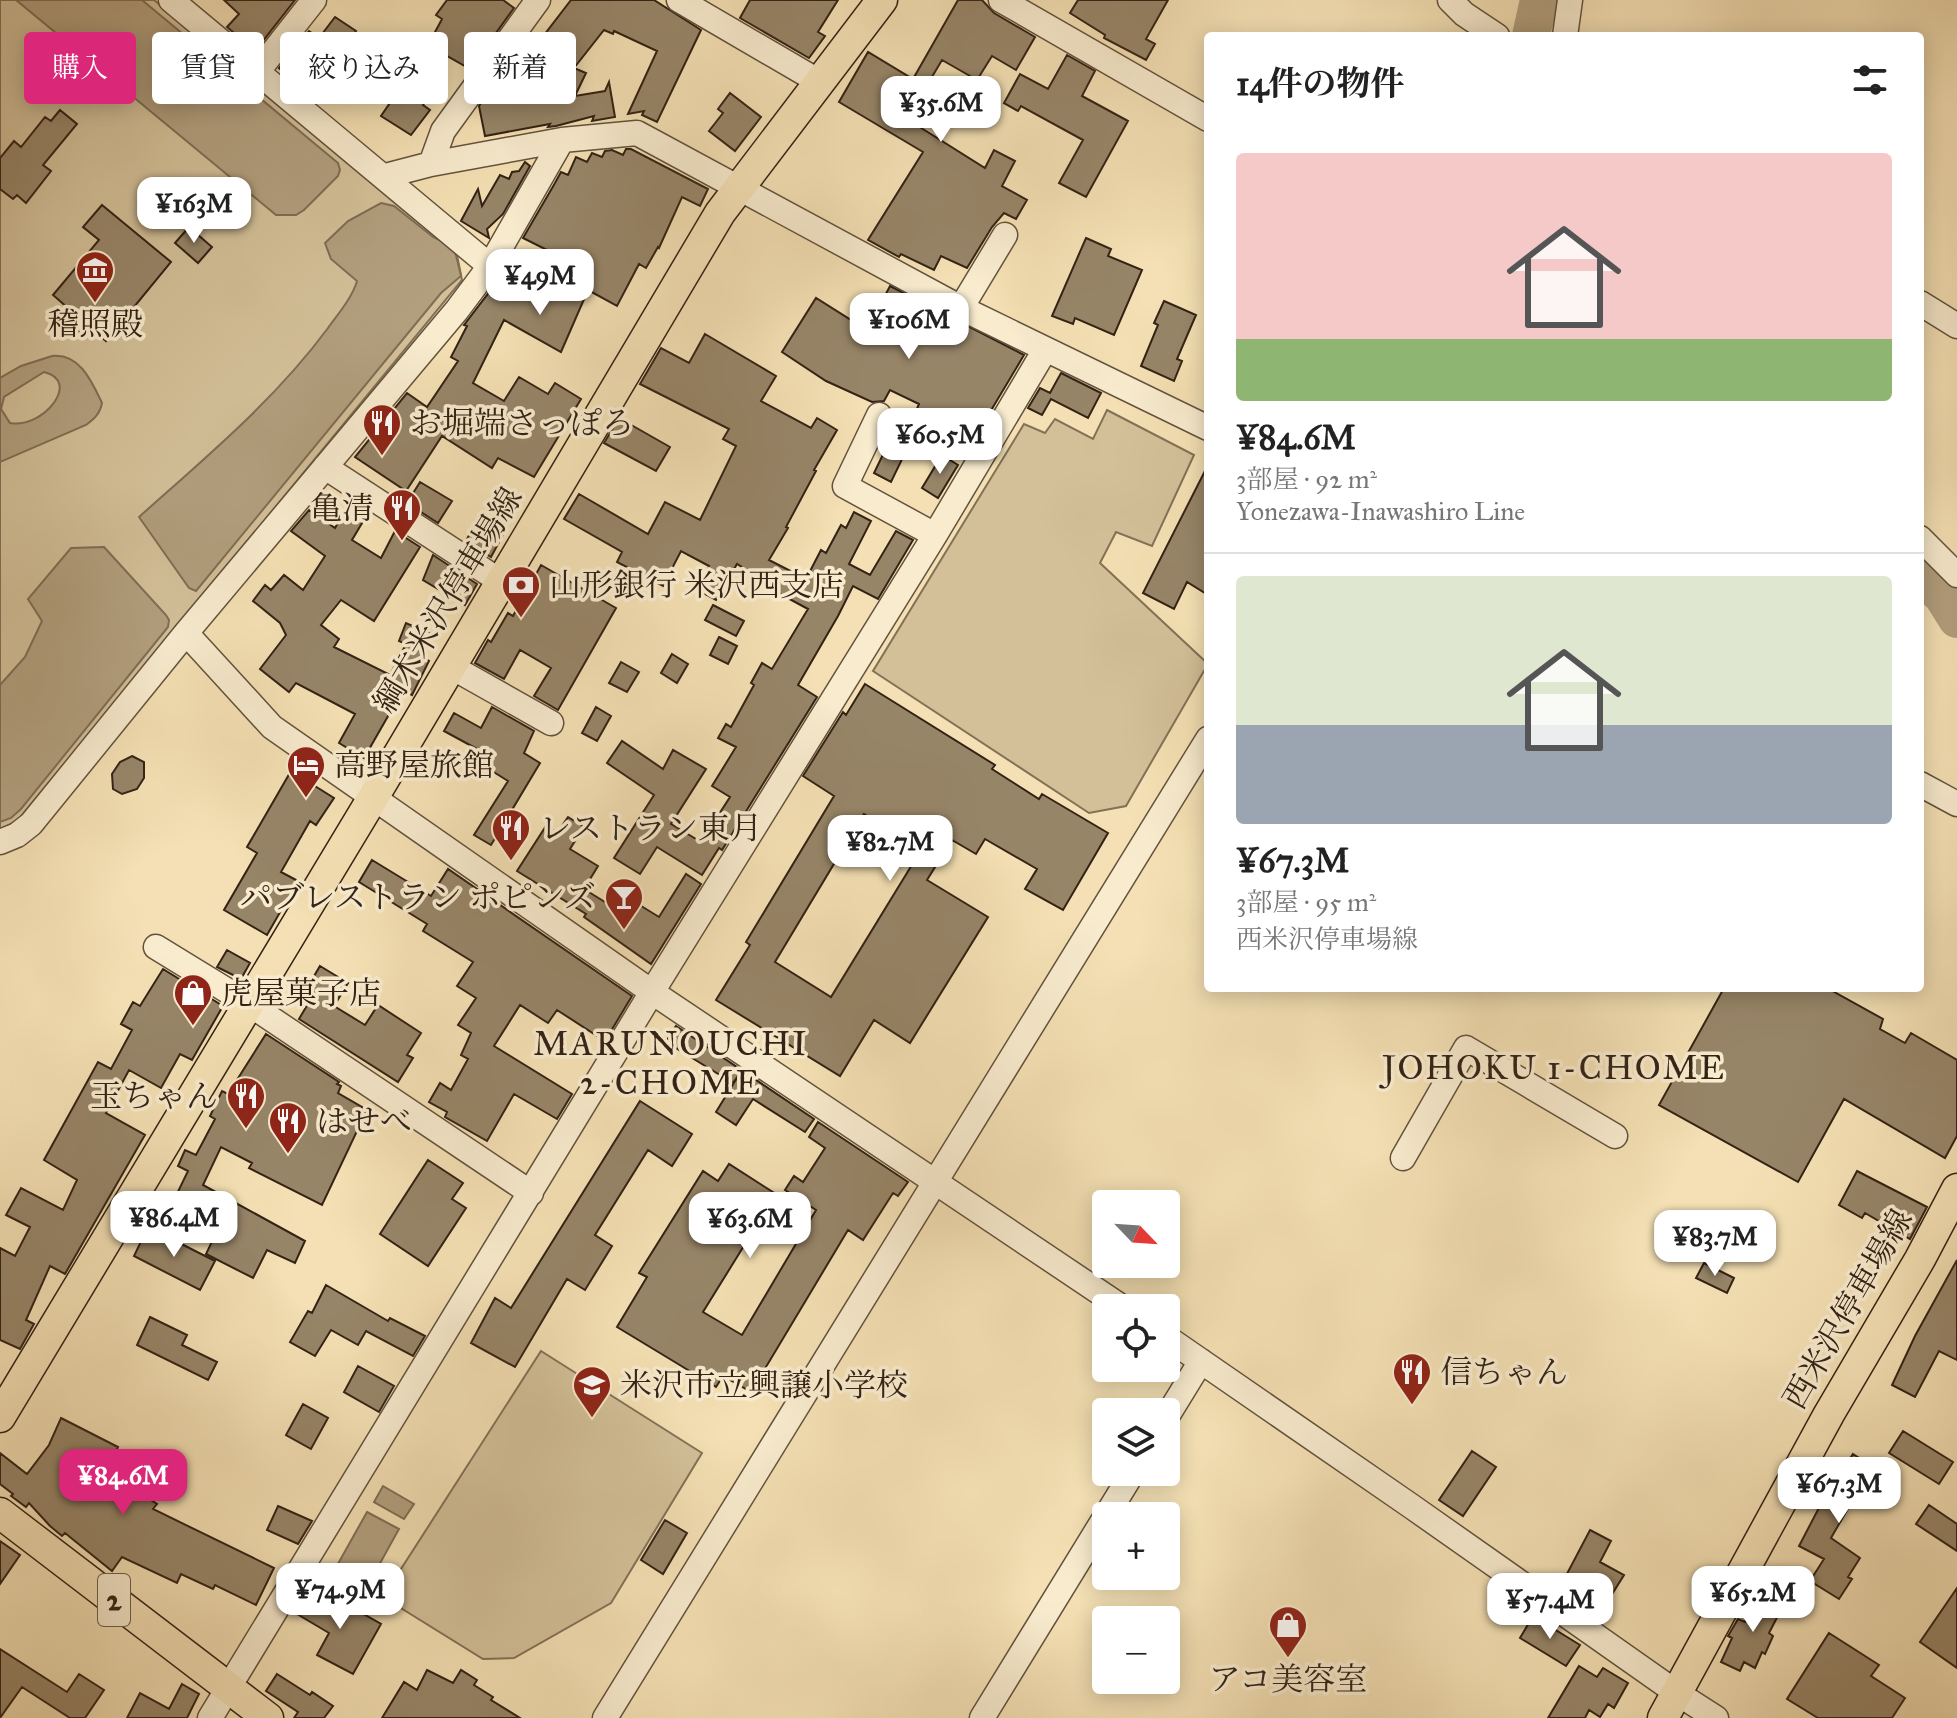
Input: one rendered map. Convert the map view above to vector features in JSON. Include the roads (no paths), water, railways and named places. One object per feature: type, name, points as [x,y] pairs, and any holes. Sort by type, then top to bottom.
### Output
[{"type":"main road","name":"綱木米沢停車場線","points":[[0,1417],[737,187],[882,0]]},
{"type":"main road","name":"西米沢停車場線","points":[[1670,1706],[1829,1414],[1920,1259],[1957,1189]]},
{"type":"main road","name":"2","points":[[0,1513],[268,1718]]},
{"type":"street","points":[[171,0],[210,32]]},
{"type":"street","points":[[264,63],[314,0]]},
{"type":"street","points":[[679,0],[818,81]]},
{"type":"street","points":[[1001,0],[1204,117]]},
{"type":"street","points":[[1566,32],[1570,0]]},
{"type":"street","points":[[431,164],[443,131],[527,4]]},
{"type":"street","points":[[1453,32],[1462,5],[1492,32]]},
{"type":"street","points":[[264,76],[490,266]]},
{"type":"street","points":[[385,176],[431,164],[562,140],[637,133],[961,308],[1204,426]]},
{"type":"street","points":[[0,842],[17,835],[31,824],[186,633],[457,310],[490,266],[562,140]]},
{"type":"street","points":[[961,308],[1005,235]]},
{"type":"street","points":[[1924,305],[1957,326]]},
{"type":"street","points":[[210,1718],[652,992],[935,535],[1045,350]]},
{"type":"street","points":[[879,415],[845,486],[935,535]]},
{"type":"street","points":[[325,467],[500,581]]},
{"type":"street","points":[[1924,542],[1957,575]]},
{"type":"street","points":[[186,633],[272,727],[652,992],[1102,1294]]},
{"type":"street","points":[[450,666],[551,723]]},
{"type":"street","points":[[605,1718],[1204,745]]},
{"type":"street","points":[[1924,786],[1957,804]]},
{"type":"street","points":[[156,947],[249,1004],[531,1193]]},
{"type":"street","points":[[1403,1158],[1466,1048],[1615,1136]]},
{"type":"street","points":[[1180,1347],[1670,1706],[1716,1718]]},
{"type":"street","points":[[1178,1398],[1201,1361]]},
{"type":"street","points":[[982,1718],[1124,1486]]},
{"type":"waterway","points":[[1532,32],[1539,0]]},
{"type":"waterway","points":[[1924,579],[1942,595],[1957,619]]},
{"type":"place","name":"稽照殿","points":[[95,304]]},
{"type":"place","name":"お堀端さっぽろ","points":[[382,457]]},
{"type":"place","name":"亀清","points":[[402,542]]},
{"type":"place","name":"山形銀行 米沢西支店","points":[[521,619]]},
{"type":"place","name":"高野屋旅館","points":[[306,799]]},
{"type":"place","name":"レストラン東月","points":[[511,862]]},
{"type":"place","name":"パブレストラン ポピンズ","points":[[624,931]]},
{"type":"place","name":"虎屋菓子店","points":[[193,1027]]},
{"type":"place","name":"玉ちゃん","points":[[246,1130]]},
{"type":"place","name":"はせべ","points":[[288,1155]]},
{"type":"place","name":"信ちゃん","points":[[1412,1406]]},
{"type":"place","name":"米沢市立興譲小学校","points":[[592,1419]]},
{"type":"place","name":"アコ美容室","points":[[1288,1659]]},
{"type":"district","name":"MARUNOUCHI 2-CHOME","points":[[671,1062]]},
{"type":"district","name":"JOHOKU 1-CHOME","points":[[1554,1067]]}]
